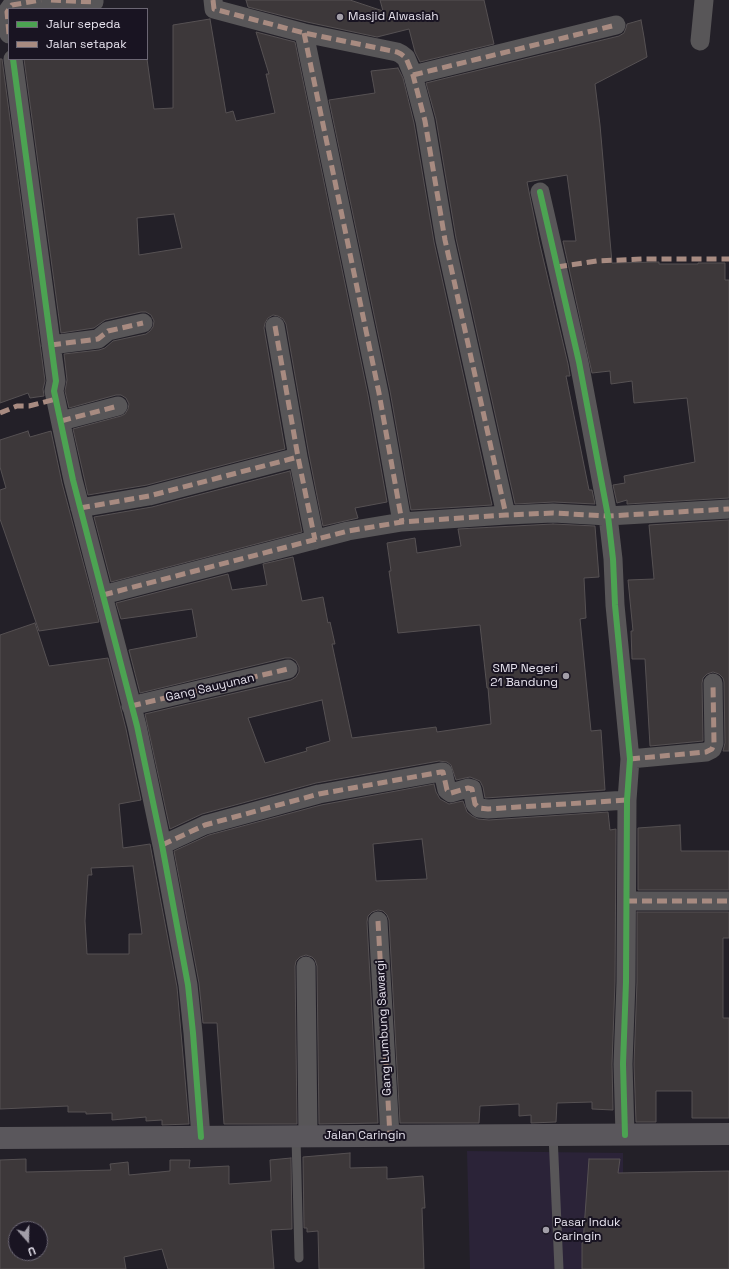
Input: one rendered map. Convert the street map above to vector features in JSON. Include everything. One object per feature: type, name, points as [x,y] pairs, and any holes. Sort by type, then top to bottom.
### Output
[{"type":"main road","name":"Jalan Caringin","points":[[0,1138],[729,1134]]},
{"type":"street","points":[[10,8],[12,5],[41,0]]},
{"type":"street","points":[[51,0],[94,2],[94,0]]},
{"type":"street","points":[[213,0],[214,9],[304,34],[401,54],[406,58],[414,75],[425,121],[445,240],[506,515]]},
{"type":"street","points":[[700,41],[704,0]]},
{"type":"street","points":[[5,22],[8,11]]},
{"type":"street","points":[[414,75],[616,25]]},
{"type":"street","points":[[304,34],[379,393],[402,522]]},
{"type":"street","points":[[13,60],[56,381],[54,391],[80,508],[132,706],[162,845],[188,985],[201,1137]]},
{"type":"street","points":[[540,192],[579,362],[608,516],[613,559],[615,605],[630,759],[627,800],[627,901],[623,1064],[625,1134]]},
{"type":"street","points":[[51,345],[98,339],[108,331],[143,323]]},
{"type":"street","points":[[275,326],[298,457],[315,540]]},
{"type":"street","points":[[61,420],[118,406]]},
{"type":"street","points":[[80,508],[149,496],[298,457]]},
{"type":"street","points":[[103,595],[348,531],[402,522],[553,513],[608,516],[729,509]]},
{"type":"street","name":"Gang Sauyunan","points":[[132,706],[288,669]]},
{"type":"street","points":[[630,759],[706,752],[712,749],[714,743],[713,683]]},
{"type":"street","points":[[162,845],[205,824],[319,794],[441,772],[443,772],[447,790],[451,793],[468,788],[472,789],[476,804],[479,808],[488,809],[627,800]]},
{"type":"street","points":[[627,901],[729,901]]},
{"type":"street","name":"Gang Lumbung Sawargi","points":[[378,921],[390,1136]]},
{"type":"street","points":[[302,1136],[306,966]]},
{"type":"lane","points":[[553,1135],[558,1269]]},
{"type":"lane","points":[[299,1258],[302,1136]]},
{"type":"shaded area","name":"Pasar Induk Caringin","points":[[467,1151],[623,1153],[623,1269],[470,1269]]},
{"type":"building","points":[[246,0],[350,0],[383,11],[380,0],[484,0],[494,44],[420,62],[415,52],[409,29],[377,37],[307,22],[248,7]]},
{"type":"building","points":[[210,19],[226,113],[233,111],[236,121],[275,113],[266,74],[269,74],[256,32],[295,42],[368,395],[387,502],[355,508],[358,518],[323,526],[286,324],[283,319],[273,315],[268,318],[264,328],[285,449],[147,485],[88,495],[73,429],[121,416],[125,414],[129,404],[126,398],[121,395],[116,395],[69,408],[65,391],[67,380],[64,354],[99,350],[105,348],[113,341],[146,334],[153,327],[154,321],[151,315],[146,312],[141,312],[105,320],[94,328],[61,333],[24,60],[147,60],[154,109],[173,108],[173,25]],"holes":[[[174,214],[182,248],[139,255],[137,218]]]},
{"type":"building","points":[[641,20],[647,57],[595,84],[612,263],[725,263],[725,280],[729,280],[729,498],[627,504],[627,500],[617,503],[613,485],[625,483],[624,476],[695,462],[687,398],[634,403],[632,381],[611,384],[610,371],[592,373],[563,241],[576,241],[567,175],[527,182],[539,241],[568,364],[570,376],[566,376],[589,490],[592,490],[595,504],[554,502],[515,504],[456,238],[436,119],[426,83],[619,36],[624,33],[627,24]]},
{"type":"building","points":[[0,59],[2,59],[45,381],[43,389],[44,396],[30,398],[28,393],[0,403]]},
{"type":"building","points":[[398,68],[403,78],[414,123],[434,242],[492,505],[411,510],[390,391],[329,100],[375,93],[371,71]]},
{"type":"building","points":[[28,431],[30,437],[51,431],[62,483],[99,622],[39,631],[0,519],[0,490],[6,488],[0,467],[0,440]]},
{"type":"building","points":[[290,471],[302,532],[111,582],[94,517],[152,507]]},
{"type":"building","points":[[729,520],[729,751],[723,751],[725,743],[724,682],[723,678],[719,674],[713,672],[707,674],[703,678],[702,683],[703,741],[650,746],[645,659],[632,659],[631,631],[633,631],[628,580],[654,579],[649,525]]},
{"type":"building","points":[[553,524],[595,526],[599,577],[584,578],[586,618],[580,619],[591,731],[601,730],[605,790],[485,798],[480,781],[470,777],[456,780],[451,765],[447,762],[439,761],[316,783],[202,814],[170,829],[145,714],[291,680],[296,677],[299,672],[299,667],[296,661],[291,658],[285,658],[140,693],[129,650],[197,637],[192,609],[121,619],[116,603],[228,574],[232,590],[267,585],[263,564],[293,557],[302,601],[323,597],[328,623],[330,622],[335,644],[332,644],[352,738],[436,727],[437,732],[491,724],[480,625],[398,633],[389,571],[391,571],[387,543],[415,538],[417,553],[461,546],[458,529]],"holes":[[[322,700],[330,741],[306,748],[307,751],[265,763],[248,718]]]},
{"type":"building","points":[[35,623],[49,666],[108,658],[126,729],[141,800],[119,804],[123,848],[150,844],[177,987],[189,1124],[162,1125],[162,1120],[146,1121],[146,1117],[112,1120],[112,1113],[86,1114],[86,1112],[68,1112],[68,1106],[0,1109],[0,635]],"holes":[[[133,866],[142,934],[129,934],[129,954],[87,954],[85,921],[88,875],[92,875],[91,868]]]},
{"type":"building","points":[[434,784],[440,799],[449,804],[463,801],[467,812],[478,819],[489,820],[608,812],[610,830],[616,829],[615,982],[612,1064],[613,1110],[592,1109],[592,1102],[557,1103],[556,1122],[531,1123],[531,1115],[519,1116],[519,1104],[480,1106],[479,1123],[400,1123],[389,920],[383,911],[378,910],[372,912],[368,916],[367,922],[378,1123],[319,1124],[317,966],[312,957],[306,955],[300,957],[296,961],[295,966],[297,1124],[224,1124],[217,1023],[203,1023],[199,983],[174,851],[209,835],[321,805]],"holes":[[[422,839],[427,879],[376,881],[373,844]]]},
{"type":"building","points":[[680,825],[681,851],[729,851],[729,890],[638,890],[638,828]]},
{"type":"building","points":[[637,912],[729,912],[729,938],[723,938],[723,1018],[729,1018],[729,1118],[692,1118],[692,1091],[656,1091],[656,1122],[636,1122],[634,1064],[637,982]]},
{"type":"building","points":[[350,1153],[350,1168],[387,1167],[387,1179],[423,1176],[425,1208],[422,1208],[424,1269],[319,1269],[318,1231],[307,1232],[307,1228],[304,1228],[303,1157]]},
{"type":"building","points":[[291,1158],[292,1229],[271,1230],[274,1269],[168,1269],[162,1249],[124,1257],[126,1269],[0,1269],[0,1160],[26,1159],[26,1172],[111,1170],[110,1164],[128,1162],[129,1175],[170,1171],[170,1160],[190,1160],[189,1168],[229,1166],[229,1184],[271,1181],[270,1160]]},
{"type":"building","points":[[589,1159],[620,1159],[618,1173],[729,1171],[729,1269],[582,1269],[582,1243]]},
{"type":"marked path","points":[[10,8],[12,5],[41,0]]},
{"type":"marked path","points":[[51,0],[94,2],[94,0]]},
{"type":"marked path","points":[[213,0],[214,9],[304,33],[397,52],[406,58],[413,75],[425,121],[445,240],[506,515]]},
{"type":"marked path","points":[[8,11],[8,23]]},
{"type":"marked path","points":[[413,75],[616,25]]},
{"type":"marked path","points":[[304,33],[379,393],[402,522]]},
{"type":"marked path","points":[[557,267],[597,261],[643,259],[729,259]]},
{"type":"marked path","points":[[51,345],[98,339],[108,331],[143,323]]},
{"type":"marked path","points":[[275,326],[298,457],[315,540]]},
{"type":"marked path","points":[[0,413],[17,406],[29,406],[56,399]]},
{"type":"marked path","points":[[61,421],[118,406]]},
{"type":"marked path","points":[[80,508],[149,496],[298,457]]},
{"type":"marked path","points":[[103,595],[348,531],[402,522],[553,513],[608,516],[729,509]]},
{"type":"marked path","points":[[131,706],[288,669]]},
{"type":"marked path","points":[[630,759],[706,752],[712,749],[714,743],[713,683]]},
{"type":"marked path","points":[[162,845],[205,825],[319,794],[441,772],[443,772],[447,790],[451,793],[468,788],[472,789],[475,804],[479,808],[488,809],[627,800]]},
{"type":"marked path","points":[[627,901],[729,901]]},
{"type":"marked path","points":[[378,921],[390,1136]]},
{"type":"cycle path","points":[[13,60],[56,381],[54,391],[73,480],[137,726],[162,845],[188,985],[201,1137]]},
{"type":"cycle path","points":[[540,192],[579,362],[608,516],[613,559],[615,605],[630,759],[627,800],[626,982],[623,1064],[625,1135]]},
{"type":"place","name":"Masjid Alwasiah","points":[[340,17]]},
{"type":"place","name":"SMP Negeri 21 Bandung","points":[[566,676]]},
{"type":"place","name":"Pasar Induk Caringin","points":[[546,1230]]}]
